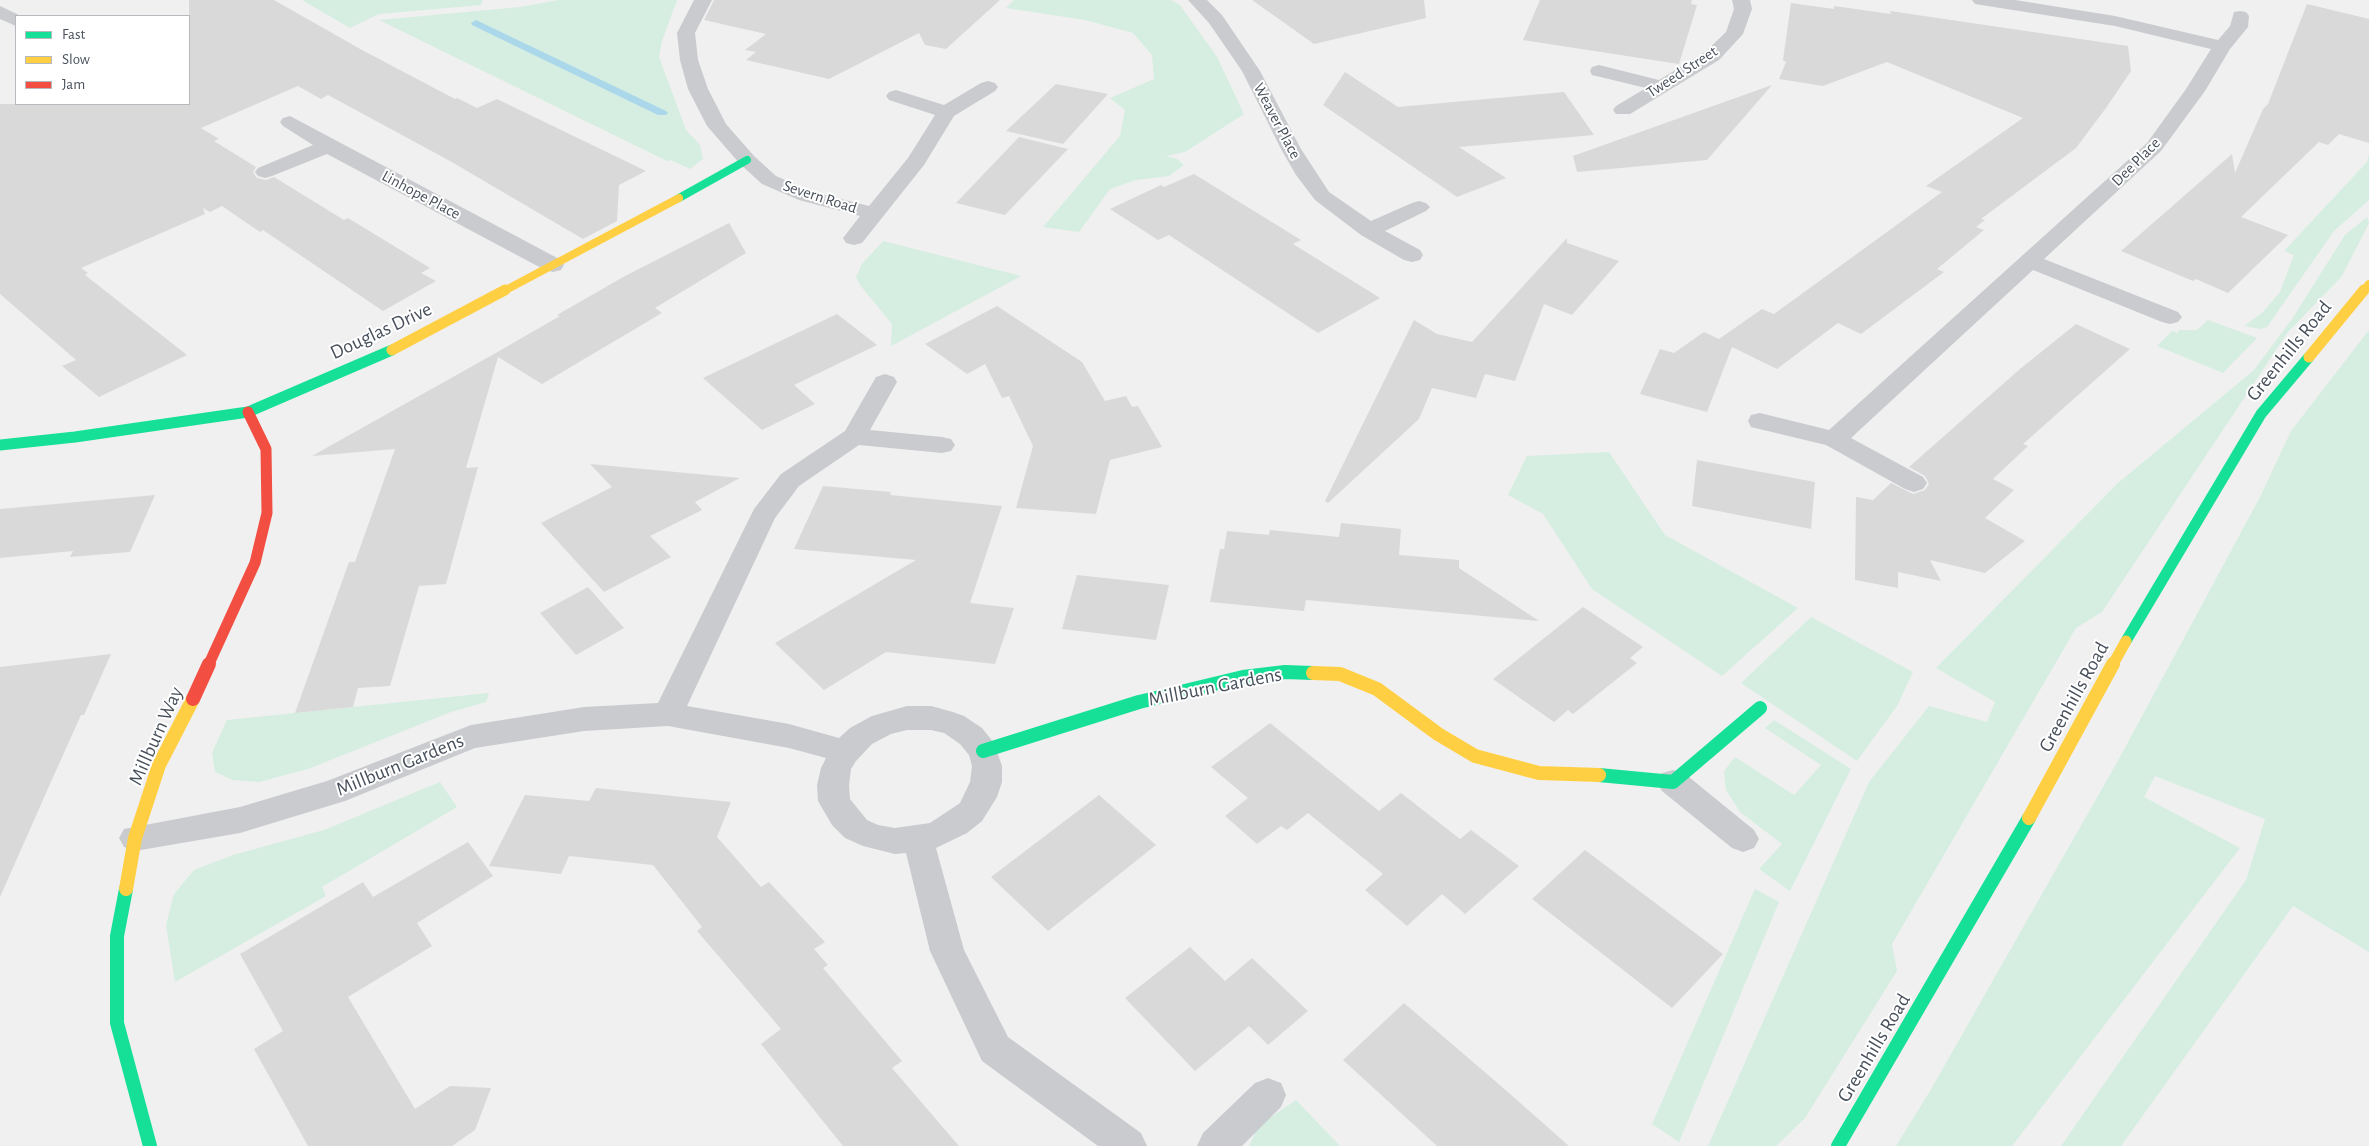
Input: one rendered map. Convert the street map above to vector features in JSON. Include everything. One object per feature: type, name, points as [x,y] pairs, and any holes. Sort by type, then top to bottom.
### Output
[{"type":"street","name":"Severn Road","points":[[703,0],[686,33],[689,60],[698,89],[717,126],[747,160],[769,180],[806,196],[872,214]]},
{"type":"street","name":"Weaver Place","points":[[1197,0],[1216,19],[1251,71],[1296,158],[1322,196],[1369,230],[1412,255]]},
{"type":"street","name":"Tweed Street","points":[[1623,110],[1712,56],[1734,34],[1742,9],[1741,0]]},
{"type":"street","points":[[1981,0],[2115,21],[2222,46]]},
{"type":"street","points":[[0,11],[15,21]]},
{"type":"street","name":"Dee Place","points":[[1834,439],[2154,147],[2195,91],[2222,46],[2239,27],[2240,16]]},
{"type":"street","points":[[1598,71],[1660,86]]},
{"type":"street","points":[[854,238],[917,161],[946,112],[988,87]]},
{"type":"street","points":[[896,96],[946,112]]},
{"type":"street","name":"Linhope Place","points":[[290,122],[328,146],[553,265]]},
{"type":"street","points":[[265,172],[328,146]]},
{"type":"street","name":"Douglas Drive","points":[[0,445],[75,437],[248,412],[395,348],[646,217],[747,160]]},
{"type":"street","points":[[1369,230],[1419,207]]},
{"type":"street","points":[[2030,261],[2170,317]]},
{"type":"street","name":"Greenhills Road","points":[[1838,1146],[1994,881],[2140,616],[2261,414],[2369,284]]},
{"type":"street","points":[[668,714],[763,515],[790,480],[854,436],[885,382]]},
{"type":"street","name":"Millburn Way","points":[[150,1146],[117,1023],[117,936],[135,838],[159,765],[200,685],[255,563],[267,513],[266,449],[248,412]]},
{"type":"street","points":[[1760,421],[1834,439],[1914,483]]},
{"type":"street","points":[[854,436],[942,445]]},
{"type":"street","name":"Millburn Gardens","points":[[983,752],[1139,702],[1243,677],[1285,672],[1340,674],[1377,690],[1438,734],[1475,756],[1539,773],[1622,776],[1673,782]]},
{"type":"street","points":[[1743,839],[1673,782],[1760,708]]},
{"type":"street","name":"Millburn Gardens","points":[[135,838],[240,820],[334,792],[471,737],[584,719],[668,714],[789,736],[845,752]]},
{"type":"street","points":[[907,718],[931,718],[953,724],[971,736],[983,752],[988,766],[986,782],[981,797],[971,812],[944,831],[918,840],[895,841],[874,837],[856,829],[843,816],[834,801],[832,785],[836,768],[845,752],[861,736],[883,724],[907,718]]},
{"type":"street","points":[[918,840],[947,951],[995,1049],[1128,1146]]},
{"type":"street","points":[[1216,1146],[1268,1095]]},
{"type":"green space","points":[[302,0],[483,0],[481,5],[379,14],[350,28]]},
{"type":"green space","points":[[559,0],[677,0],[662,41],[659,57],[686,130],[700,145],[703,159],[690,169],[671,160],[667,161],[379,20],[520,7]]},
{"type":"green space","points":[[1014,0],[1171,0],[1180,5],[1217,57],[1244,114],[1185,152],[1166,156],[1177,159],[1184,165],[1169,176],[1136,180],[1110,189],[1079,232],[1043,227],[1120,136],[1125,110],[1110,98],[1154,79],[1152,55],[1133,33],[1085,20],[1006,8]]},
{"type":"green space","points":[[2369,154],[2369,200],[2334,231],[2267,327],[2260,329],[2244,326],[2262,313],[2280,292],[2294,255],[2284,251],[2367,162]]},
{"type":"green space","points":[[2367,217],[2369,223],[2342,276],[2288,332],[2102,612],[2076,628],[1892,944],[1897,971],[1805,1118],[1776,1146],[1708,1146],[1869,782],[1929,706],[1987,722],[1995,702],[1936,668],[2118,483],[2254,370],[2292,319],[2345,235]]},
{"type":"green space","points":[[883,241],[1021,276],[891,346],[892,324],[860,285],[856,277],[862,264]]},
{"type":"green space","points":[[2208,320],[2257,338],[2223,373],[2157,346],[2172,331],[2177,333],[2179,330],[2197,330]]},
{"type":"green space","points":[[2369,330],[2369,952],[2293,906],[2121,1146],[2061,1146],[2246,880],[2265,819],[2155,776],[2144,797],[2240,848],[2012,1146],[1896,1146],[1930,1091],[2120,757],[2260,497],[2291,431]]},
{"type":"green space","points":[[1609,452],[1665,535],[1798,608],[1722,676],[1592,589],[1543,514],[1508,495],[1527,456]]},
{"type":"green space","points":[[1811,617],[1913,672],[1897,706],[1857,761],[1741,683]]},
{"type":"green space","points":[[489,693],[486,702],[451,712],[308,769],[259,782],[233,780],[215,772],[212,753],[227,720]]},
{"type":"green space","points":[[1774,720],[1851,769],[1790,891],[1759,869],[1782,844],[1740,812],[1726,790],[1724,771],[1735,757],[1794,795],[1821,765],[1765,728]]},
{"type":"green space","points":[[440,782],[457,807],[322,887],[326,896],[175,982],[166,925],[174,894],[194,870],[233,855],[324,830]]},
{"type":"green space","points":[[1755,889],[1779,902],[1679,1142],[1652,1124]]},
{"type":"green space","points":[[1296,1100],[1340,1146],[1249,1146],[1259,1125]]},
{"type":"building","points":[[189,0],[274,0],[362,50],[455,99],[457,98],[477,108],[497,99],[646,171],[619,185],[617,221],[583,239],[450,161],[328,95],[321,99],[298,86],[201,128],[219,139],[214,141],[256,167],[253,172],[257,178],[266,180],[274,177],[344,220],[348,218],[430,268],[421,273],[436,281],[383,311],[263,230],[260,232],[222,206],[210,212],[203,208],[205,214],[81,268],[88,273],[85,275],[187,355],[99,397],[62,366],[76,360],[0,294],[0,104],[190,105]]},
{"type":"building","points":[[714,0],[1000,0],[946,49],[925,45],[919,33],[829,79],[746,60],[756,52],[745,50],[766,34],[704,20]]},
{"type":"building","points":[[1252,0],[1424,0],[1426,18],[1314,44]]},
{"type":"building","points":[[1540,0],[1692,0],[1691,4],[1697,5],[1679,64],[1523,40]]},
{"type":"building","points":[[1791,3],[1834,9],[1834,6],[1891,14],[1890,11],[2128,46],[2131,71],[2076,148],[1981,219],[1985,220],[1976,227],[1984,230],[1937,269],[1944,272],[1861,334],[1838,323],[1777,369],[1732,347],[1707,412],[1640,394],[1660,349],[1674,353],[1704,332],[1719,339],[1762,309],[1774,314],[1942,192],[1926,186],[2023,118],[1887,62],[1823,86],[1779,79],[1786,62],[1783,60]]},
{"type":"building","points":[[2307,4],[2369,19],[2369,143],[2339,134],[2328,145],[2319,142],[2241,217],[2288,235],[2228,293],[2196,279],[2193,281],[2121,251],[2232,154],[2235,173],[2263,109],[2268,104]]},
{"type":"building","points":[[1345,72],[1398,107],[1564,92],[1594,135],[1459,147],[1506,178],[1457,197],[1323,105]]},
{"type":"building","points":[[1056,84],[1108,94],[1063,144],[1006,131]]},
{"type":"building","points":[[1772,85],[1707,160],[1577,172],[1573,156]]},
{"type":"building","points":[[1019,137],[1068,149],[1005,215],[956,203]]},
{"type":"building","points":[[1194,174],[1301,240],[1293,244],[1380,298],[1318,333],[1169,235],[1158,240],[1110,209],[1161,185],[1164,187]]},
{"type":"building","points":[[729,223],[746,253],[655,308],[662,313],[542,384],[498,357],[466,468],[478,467],[446,584],[419,586],[390,686],[358,688],[353,707],[295,713],[349,562],[355,562],[395,449],[312,456],[494,354],[625,276]]},
{"type":"building","points":[[1567,238],[1567,243],[1619,261],[1572,315],[1544,304],[1515,381],[1485,374],[1476,398],[1432,388],[1419,419],[1328,503],[1325,501],[1414,320],[1437,334],[1472,342]]},
{"type":"building","points":[[997,306],[1082,362],[1105,401],[1126,396],[1132,407],[1138,406],[1162,447],[1110,460],[1096,514],[1016,508],[1033,446],[1009,396],[1002,398],[985,364],[967,374],[925,344]]},
{"type":"building","points":[[837,314],[877,345],[794,385],[815,404],[762,430],[703,378]]},
{"type":"building","points":[[2076,324],[2130,349],[2023,444],[2028,446],[1993,479],[2014,490],[1985,518],[2025,541],[1985,573],[1930,560],[1941,581],[1898,572],[1898,588],[1855,580],[1856,497],[1873,500],[1891,483],[1913,494],[1925,490],[1929,484],[1925,476],[1909,467],[2020,369]]},
{"type":"building","points":[[1697,460],[1815,482],[1811,529],[1692,506]]},
{"type":"building","points":[[590,464],[740,478],[695,502],[702,510],[650,536],[671,557],[604,592],[541,523],[612,487]]},
{"type":"building","points":[[823,486],[891,492],[890,495],[1002,506],[970,603],[1014,608],[995,664],[886,652],[824,690],[775,643],[916,560],[794,549]]},
{"type":"building","points":[[155,495],[130,552],[70,557],[73,551],[0,558],[0,509]]},
{"type":"building","points":[[1341,523],[1401,529],[1399,555],[1459,560],[1459,568],[1539,621],[1306,600],[1304,611],[1210,602],[1220,549],[1224,549],[1227,531],[1269,535],[1270,530],[1339,537]]},
{"type":"building","points":[[1077,575],[1169,585],[1156,640],[1062,629]]},
{"type":"building","points":[[588,587],[624,628],[576,655],[540,613]]},
{"type":"building","points":[[1583,607],[1643,647],[1630,658],[1637,663],[1573,714],[1568,710],[1554,722],[1493,679]]},
{"type":"building","points":[[111,654],[84,715],[81,715],[0,897],[0,667]]},
{"type":"building","points":[[1270,723],[1379,811],[1401,793],[1460,839],[1471,830],[1519,866],[1465,914],[1442,894],[1407,926],[1365,890],[1383,874],[1308,813],[1287,830],[1281,826],[1257,844],[1225,816],[1248,798],[1211,767]]},
{"type":"building","points":[[596,788],[731,802],[717,837],[761,887],[769,882],[825,942],[814,949],[828,965],[823,968],[902,1061],[892,1068],[959,1146],[843,1146],[761,1044],[781,1029],[697,931],[702,927],[653,865],[569,856],[561,874],[489,866],[525,795],[589,801]]},
{"type":"building","points":[[1099,795],[1156,845],[1048,931],[991,877]]},
{"type":"building","points":[[468,842],[493,876],[417,923],[432,946],[348,997],[415,1109],[450,1086],[491,1088],[475,1130],[452,1146],[308,1146],[254,1049],[283,1031],[240,954],[363,882],[373,897]]},
{"type":"building","points":[[1585,850],[1723,954],[1672,1008],[1532,899]]},
{"type":"building","points":[[1190,947],[1225,981],[1252,958],[1308,1011],[1268,1045],[1249,1026],[1195,1071],[1125,998]]},
{"type":"building","points":[[1404,1003],[1569,1146],[1437,1146],[1343,1060]]},
{"type":"waterway","points":[[476,23],[662,113]]},
{"type":"traffic: fast","points":[[679,198],[747,160]]},
{"type":"traffic: fast","points":[[0,445],[75,437],[248,412],[392,350]]},
{"type":"traffic: fast","points":[[2126,641],[2261,414],[2309,357]]},
{"type":"traffic: fast","points":[[983,751],[1139,702],[1243,677],[1285,672],[1313,673]]},
{"type":"traffic: fast","points":[[1599,775],[1673,782],[1760,708]]},
{"type":"traffic: fast","points":[[1838,1146],[2029,818]]},
{"type":"traffic: fast","points":[[126,889],[117,936],[117,1023],[150,1146]]},
{"type":"traffic: slow","points":[[392,350],[679,198]]},
{"type":"traffic: slow","points":[[2309,357],[2369,284]]},
{"type":"traffic: slow","points":[[2029,818],[2126,641]]},
{"type":"traffic: slow","points":[[1313,673],[1340,674],[1377,689],[1438,734],[1475,756],[1539,773],[1599,775]]},
{"type":"traffic: slow","points":[[126,889],[135,838],[159,765],[193,699]]},
{"type":"traffic: jam","points":[[193,699],[255,563],[267,513],[266,449],[248,412]]}]
